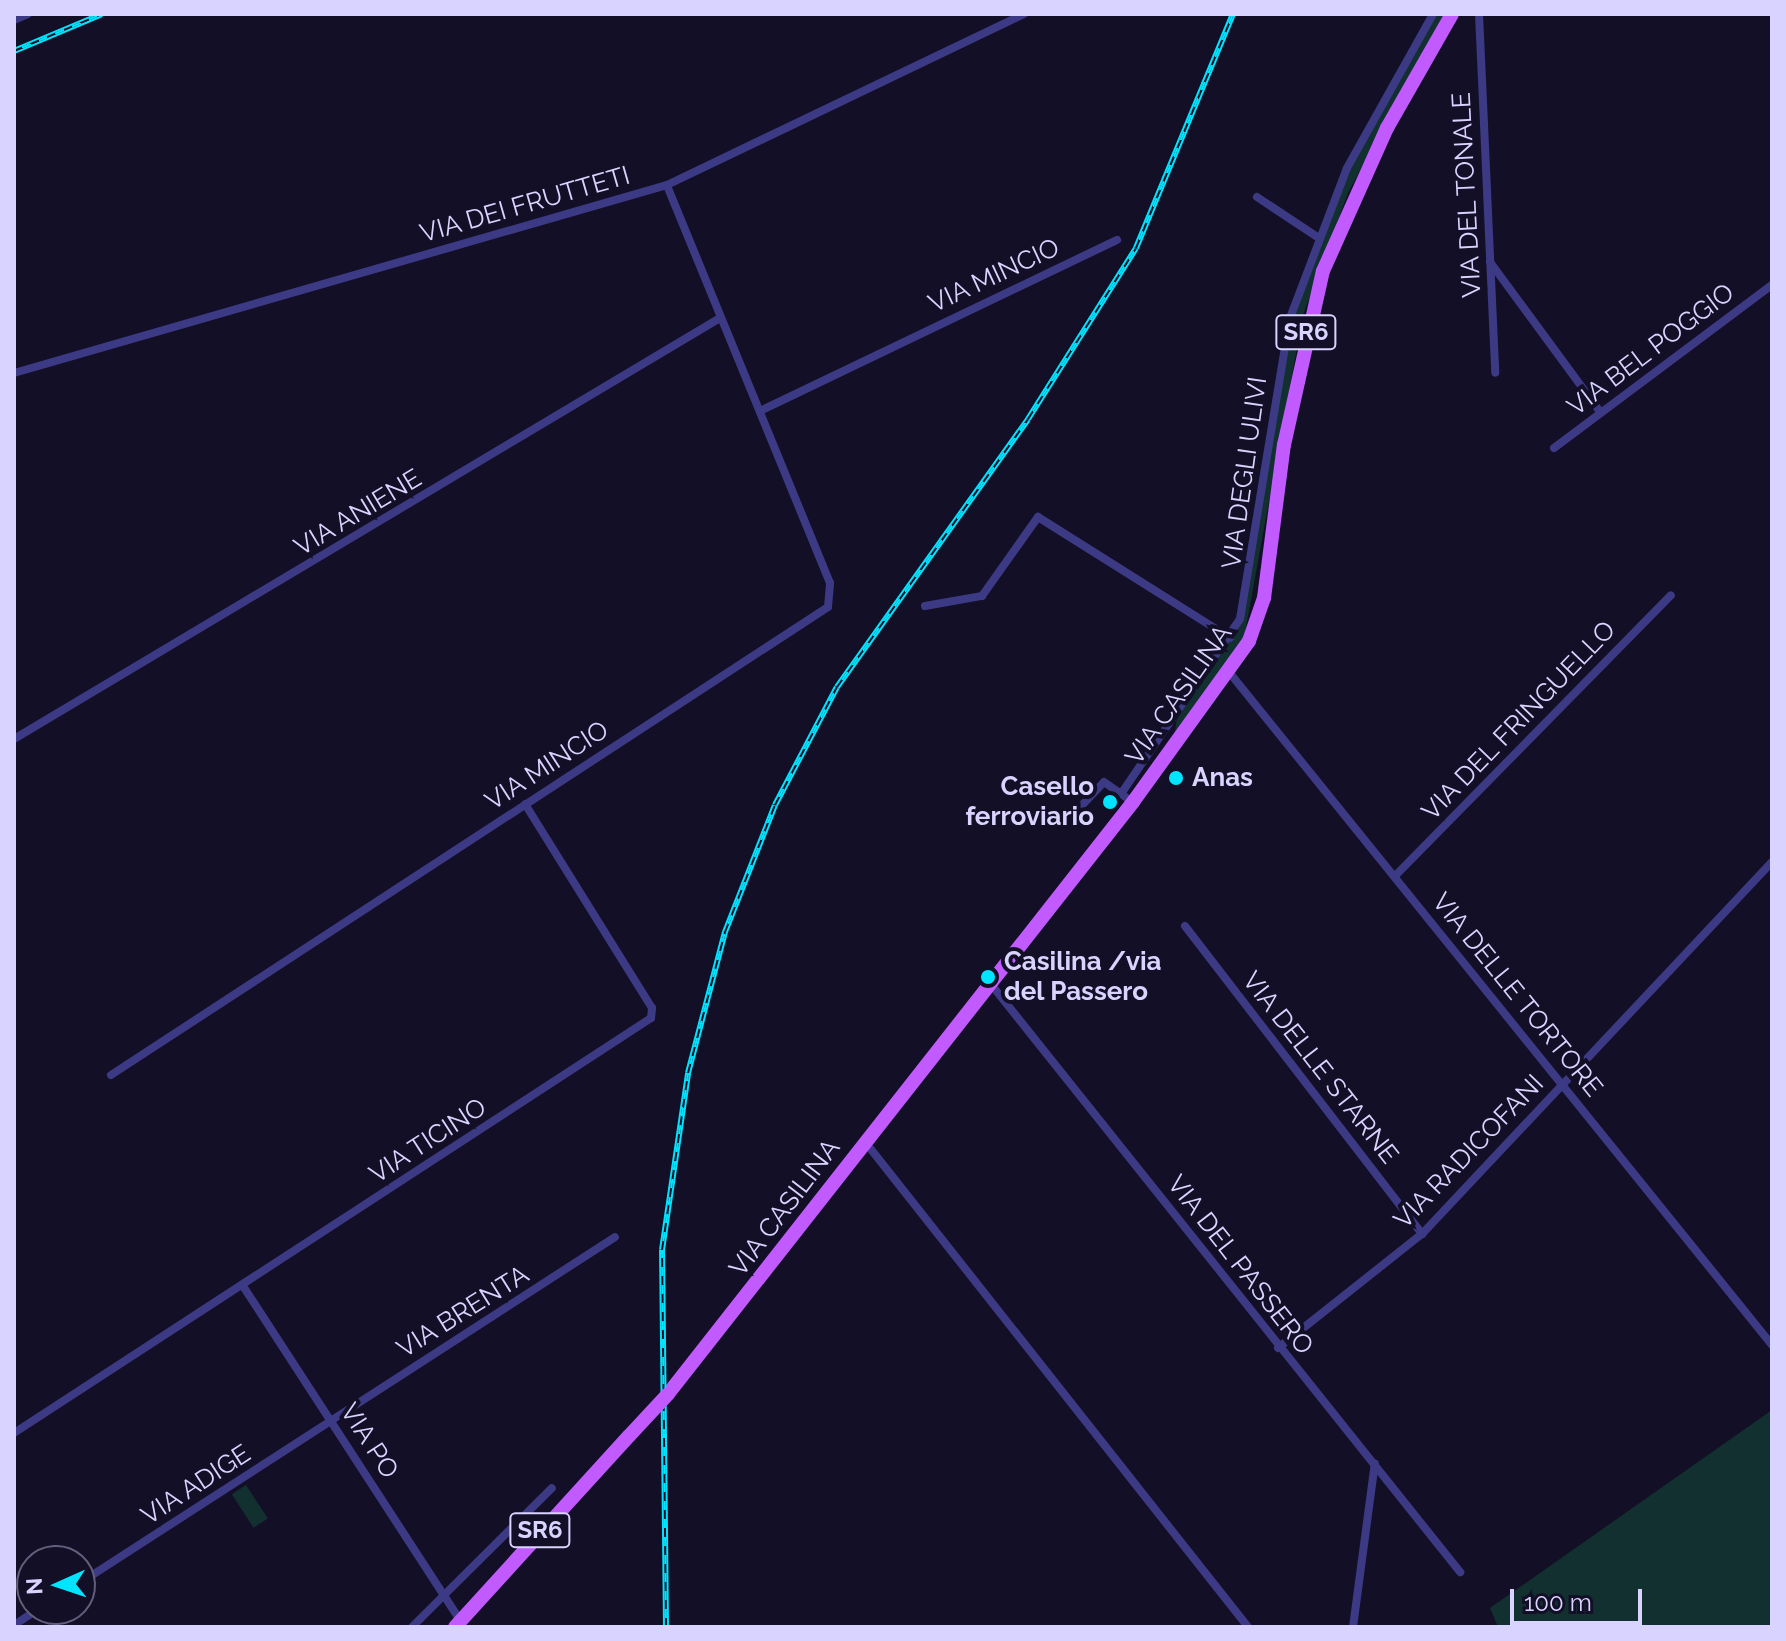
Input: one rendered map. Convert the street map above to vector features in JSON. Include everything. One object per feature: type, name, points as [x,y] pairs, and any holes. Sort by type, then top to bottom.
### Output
[{"type":"main road","name":"VIA CASILINA","points":[[458,1623],[668,1394],[990,983],[1128,796],[1229,672],[1262,605],[1284,445],[1323,271],[1387,128],[1452,14]]},
{"type":"street","points":[[14,20],[28,14]]},
{"type":"street","name":"VIA DEI FRUTTETI","points":[[14,373],[667,185],[1024,14]]},
{"type":"street","name":"VIA DEGLI ULIVI","points":[[1128,796],[1230,638],[1247,599],[1290,318],[1347,168],[1433,14]]},
{"type":"street","name":"VIA DEL TONALE","points":[[1479,14],[1495,373]]},
{"type":"street","name":"VIA MINCIO","points":[[111,1075],[828,607],[830,583],[667,185]]},
{"type":"street","points":[[1257,197],[1319,238]]},
{"type":"street","name":"VIA MINCIO","points":[[760,411],[1117,240]]},
{"type":"street","points":[[1490,262],[1601,413]]},
{"type":"street","name":"VIA BEL POGGIO","points":[[1554,448],[1772,285]]},
{"type":"street","name":"VIA ANIENE","points":[[14,739],[720,318]]},
{"type":"street","points":[[925,606],[982,596],[1038,517],[1230,638]]},
{"type":"street","name":"VIA DEL FRINGUELLO","points":[[1396,875],[1671,595]]},
{"type":"street","name":"VIA DELLE TORTORE","points":[[1229,672],[1396,875],[1772,1345]]},
{"type":"street","points":[[1068,820],[1101,784],[1128,796]]},
{"type":"street","name":"VIA TICINO","points":[[14,1433],[652,1016],[525,804]]},
{"type":"street","name":"VIA RADICOFANI","points":[[1278,1348],[1422,1234],[1772,862]]},
{"type":"street","name":"VIA DELLE STARNE","points":[[1185,926],[1422,1234]]},
{"type":"street","name":"VIA DEL PASSERO","points":[[990,983],[1278,1348],[1375,1463],[1460,1572]]},
{"type":"street","points":[[866,1143],[1248,1627]]},
{"type":"street","name":"VIA BRENTA","points":[[333,1421],[615,1237]]},
{"type":"street","name":"VIA PO","points":[[243,1286],[333,1421],[458,1623]]},
{"type":"street","name":"VIA ADIGE","points":[[96,1573],[333,1421]]},
{"type":"street","points":[[1353,1627],[1375,1463]]},
{"type":"street","points":[[412,1627],[445,1598],[552,1488]]},
{"type":"green space","points":[[1435,14],[1444,14],[1348,193],[1303,315],[1244,638],[1174,738],[1177,717],[1242,619],[1292,323],[1342,185]]},
{"type":"green space","points":[[1772,1410],[1772,1627],[1498,1627],[1490,1608]]},
{"type":"green space","points":[[246,1485],[268,1519],[254,1528],[232,1494]]},
{"type":"railway","points":[[14,51],[102,14]]},
{"type":"railway","points":[[666,1627],[662,1250],[688,1073],[725,932],[775,805],[837,687],[1028,419],[1136,248],[1233,14]]},
{"type":"place","name":"Anas","points":[[1176,778]]},
{"type":"place","name":"Casello ferroviario","points":[[1110,802]]},
{"type":"place","name":"Casilina /via del Passero","points":[[988,977]]}]
